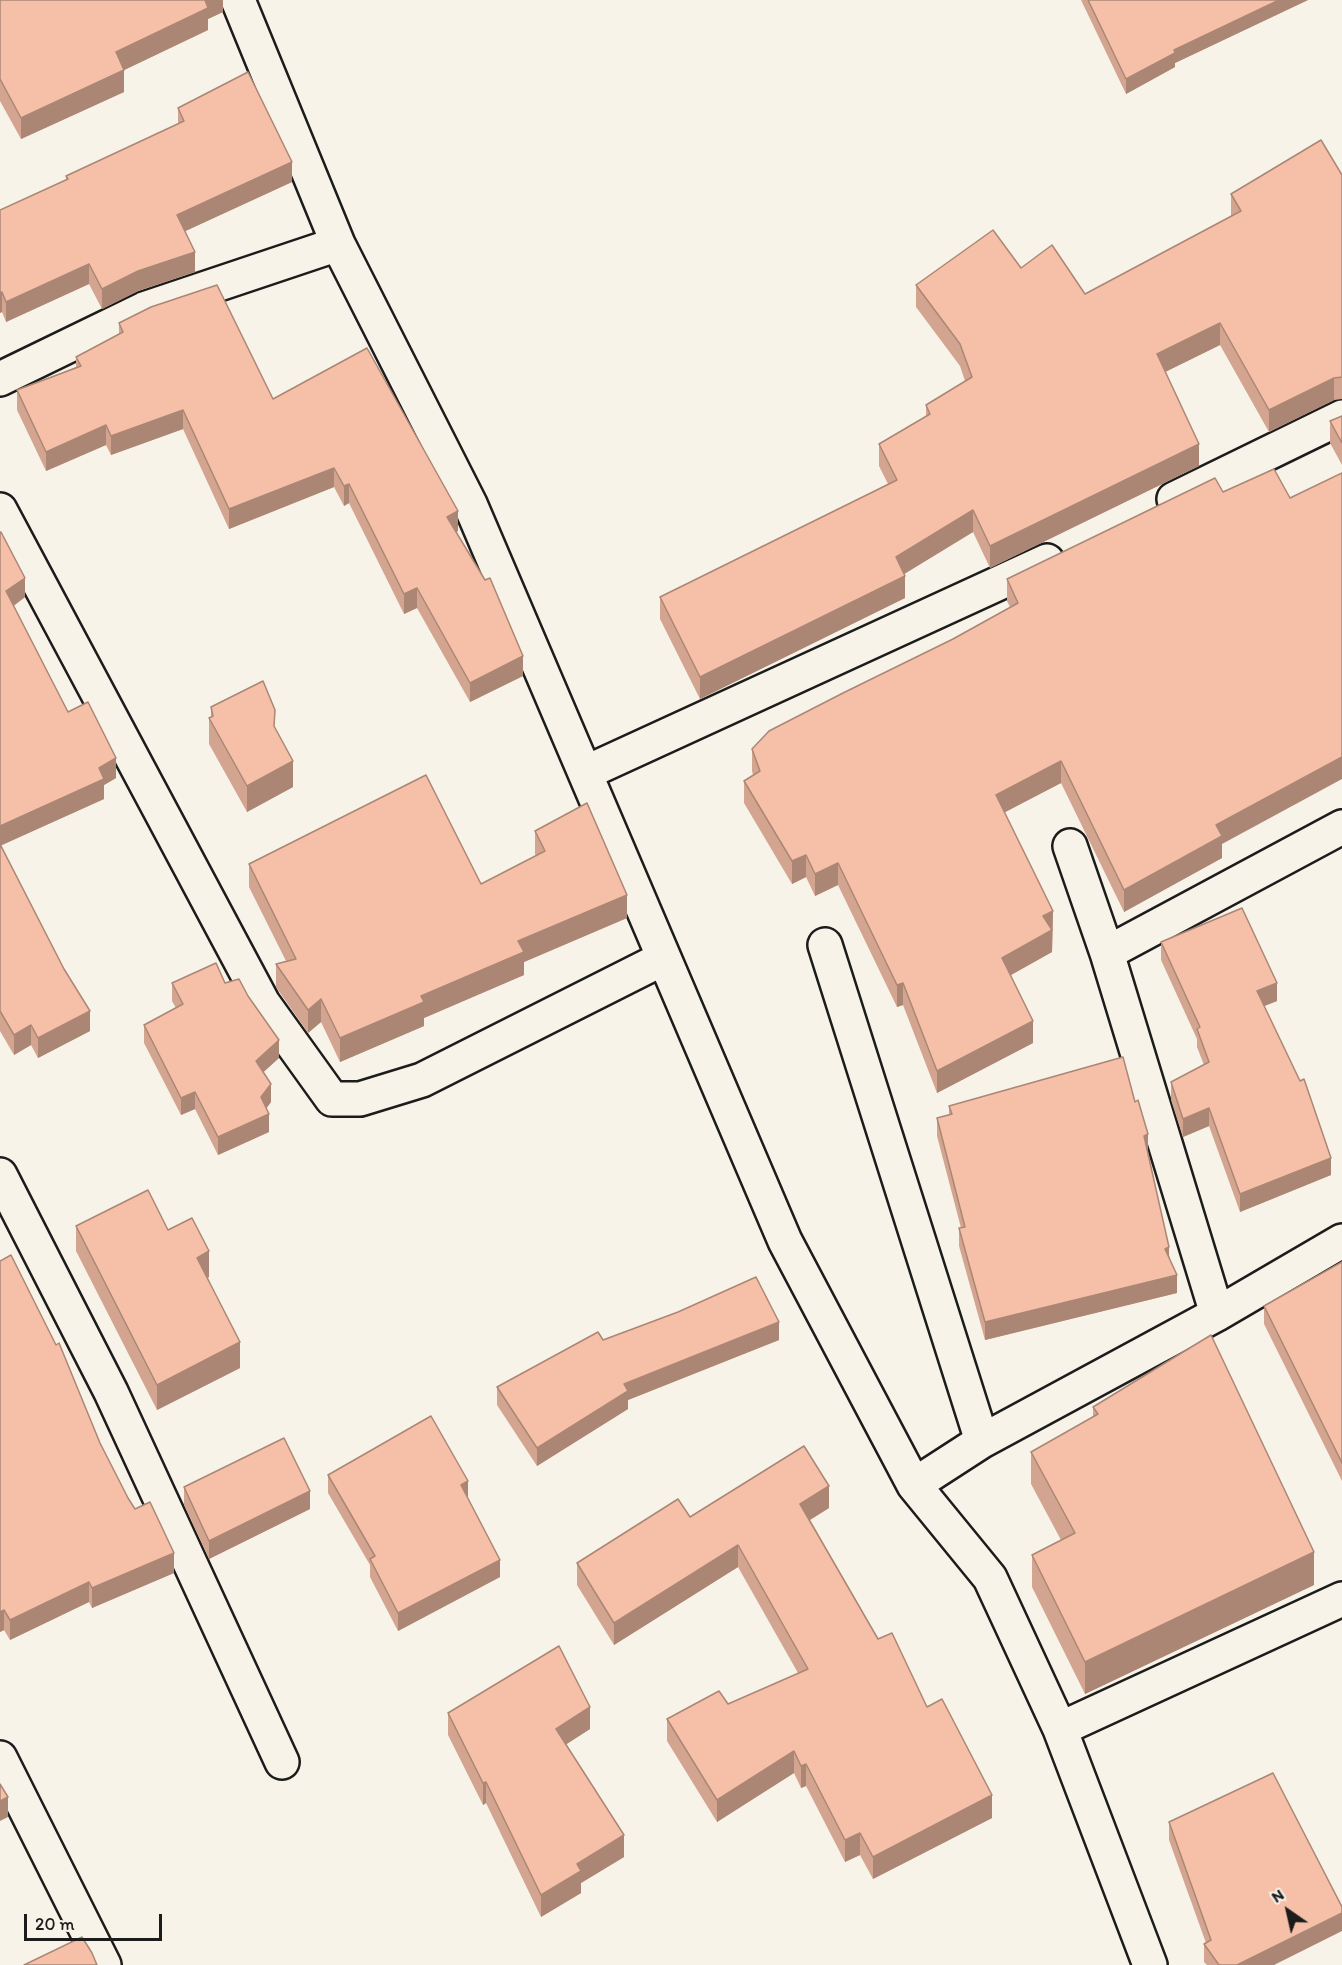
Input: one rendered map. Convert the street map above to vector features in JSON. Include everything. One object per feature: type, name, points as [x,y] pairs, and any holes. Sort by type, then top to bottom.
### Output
[{"type":"street","points":[[238,0],[338,244],[470,504],[786,1241],[914,1485],[990,1578],[1060,1730],[1150,1965]]},
{"type":"street","points":[[0,379],[144,309],[338,244]]},
{"type":"street","points":[[1151,510],[1342,417]]},
{"type":"street","points":[[0,510],[263,1003],[332,1100],[360,1099],[422,1080],[664,958]]},
{"type":"street","points":[[585,773],[1076,547]]},
{"type":"street","points":[[1107,953],[1342,827]]},
{"type":"street","points":[[1070,846],[1107,953],[1217,1314]]},
{"type":"street","points":[[825,945],[982,1441]]},
{"type":"street","points":[[0,1175],[111,1392],[282,1762]]},
{"type":"street","points":[[914,1485],[982,1441],[1217,1314],[1342,1241]]},
{"type":"street","points":[[1060,1730],[1342,1599]]},
{"type":"street","points":[[0,1758],[104,1965]]},
{"type":"building","points":[[0,0],[205,0],[208,8],[116,52],[124,70],[21,118],[0,79]]},
{"type":"building","points":[[1088,0],[1279,0],[1174,50],[1175,53],[1126,79]]},
{"type":"building","points":[[248,72],[292,162],[177,215],[195,252],[138,271],[102,289],[89,264],[6,302],[2,292],[0,293],[0,210],[68,179],[66,176],[184,121],[178,108]]},
{"type":"building","points":[[1321,140],[1342,175],[1342,377],[1334,378],[1269,410],[1220,323],[1157,354],[1199,444],[990,546],[973,510],[896,557],[905,576],[700,677],[660,597],[897,480],[879,444],[930,414],[926,405],[972,377],[960,344],[916,285],[993,230],[1021,268],[1052,245],[1085,294],[1241,211],[1231,194]]},
{"type":"building","points":[[217,285],[273,399],[367,348],[458,511],[447,517],[485,580],[490,578],[523,656],[470,683],[417,588],[404,594],[349,484],[344,486],[334,468],[229,509],[183,410],[111,436],[106,425],[46,452],[17,390],[81,366],[76,357],[123,332],[119,323],[151,307]]},
{"type":"building","points":[[1342,416],[1342,443],[1330,421]]},
{"type":"building","points":[[1274,469],[1290,498],[1342,473],[1342,757],[1216,825],[1222,836],[1124,890],[1061,761],[996,795],[1053,911],[1043,916],[1052,930],[1002,958],[1033,1021],[937,1071],[903,983],[897,985],[838,863],[815,874],[806,855],[792,861],[744,781],[760,771],[752,749],[769,731],[953,639],[1018,603],[1007,579],[1215,478],[1223,492]]},
{"type":"building","points":[[0,532],[25,578],[6,591],[68,712],[88,702],[116,758],[99,768],[104,779],[0,826]]},
{"type":"building","points":[[263,681],[275,710],[274,726],[293,761],[247,786],[209,718],[213,716],[211,707]]},
{"type":"building","points":[[426,775],[481,884],[545,851],[535,831],[587,803],[627,895],[518,941],[524,952],[421,996],[424,1002],[340,1038],[321,999],[308,1010],[276,964],[296,959],[249,864]]},
{"type":"building","points":[[0,844],[64,969],[90,1011],[38,1038],[31,1025],[14,1035],[0,1011]]},
{"type":"building","points":[[1242,908],[1277,983],[1257,991],[1300,1081],[1304,1079],[1331,1158],[1240,1194],[1209,1108],[1183,1119],[1171,1082],[1209,1062],[1197,1029],[1200,1027],[1161,942]]},
{"type":"building","points":[[216,963],[225,983],[239,979],[279,1040],[256,1061],[271,1084],[261,1097],[269,1114],[218,1137],[195,1092],[181,1098],[144,1025],[183,1004],[172,983]]},
{"type":"building","points":[[1123,1057],[1135,1102],[1138,1100],[1148,1134],[1144,1136],[1169,1247],[1165,1249],[1177,1275],[985,1322],[959,1228],[965,1227],[937,1118],[952,1114],[949,1106]]},
{"type":"building","points":[[148,1190],[168,1230],[192,1218],[209,1251],[197,1258],[240,1342],[157,1385],[76,1226]]},
{"type":"building","points":[[11,1255],[56,1345],[59,1343],[100,1443],[128,1498],[135,1509],[150,1502],[174,1553],[92,1588],[89,1582],[10,1620],[4,1610],[0,1612],[0,1261]]},
{"type":"building","points":[[1342,1262],[1342,1463],[1264,1306]]},
{"type":"building","points":[[756,1277],[779,1322],[624,1384],[628,1391],[537,1448],[497,1387],[598,1332],[603,1340],[678,1312]]},
{"type":"building","points":[[1211,1335],[1314,1552],[1085,1662],[1032,1555],[1075,1533],[1031,1452],[1098,1414],[1093,1407]]},
{"type":"building","points":[[431,1416],[468,1481],[461,1485],[500,1560],[398,1613],[370,1559],[375,1556],[328,1475]]},
{"type":"building","points":[[284,1438],[310,1491],[209,1541],[184,1487]]},
{"type":"building","points":[[804,1446],[829,1486],[800,1504],[878,1639],[892,1633],[927,1707],[942,1699],[992,1795],[873,1857],[860,1833],[845,1840],[806,1764],[801,1766],[794,1751],[717,1800],[667,1719],[719,1691],[728,1704],[808,1669],[738,1545],[614,1623],[577,1563],[678,1499],[690,1517]]},
{"type":"building","points":[[559,1646],[590,1707],[556,1729],[624,1835],[577,1864],[581,1871],[541,1895],[486,1782],[483,1783],[448,1713]]},
{"type":"building","points":[[1273,1773],[1342,1907],[1342,1913],[1237,1965],[1219,1965],[1204,1944],[1211,1940],[1169,1822]]},
{"type":"building","points":[[0,1784],[8,1797],[0,1801]]},
{"type":"building","points":[[82,1937],[97,1965],[24,1965]]}]
